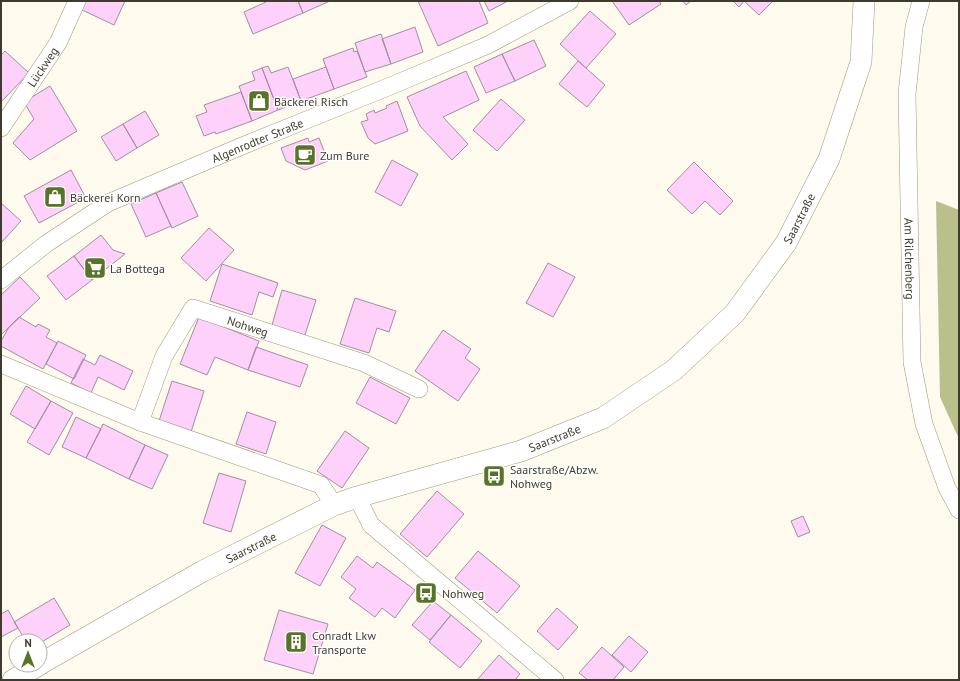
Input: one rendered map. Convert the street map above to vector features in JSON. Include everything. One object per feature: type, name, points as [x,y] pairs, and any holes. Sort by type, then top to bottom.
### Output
[{"type":"street","name":"Lückweg","points":[[1,128],[58,43],[77,1]]},
{"type":"street","name":"Algenrodter Straße","points":[[1,280],[46,244],[108,203],[488,45],[570,1]]},
{"type":"street","name":"Saarstraße","points":[[48,660],[203,571],[334,505],[357,497],[521,451],[603,418],[674,370],[735,313],[786,242],[829,159],[861,62],[864,1]]},
{"type":"street","name":"Am Rilchenberg","points":[[921,1],[914,27],[907,94],[912,362],[924,424],[946,488],[959,510]]},
{"type":"street","name":"Nohweg","points":[[140,422],[164,356],[193,308],[364,363],[419,389]]},
{"type":"street","points":[[1,364],[140,422],[321,485],[334,505]]},
{"type":"street","points":[[357,497],[371,525],[555,680]]},
{"type":"street","name":"Saarstraße","points":[[13,680],[26,673]]},
{"type":"green space","points":[[936,201],[959,210],[959,439],[940,397]]},
{"type":"building","points":[[84,1],[125,1],[114,25],[80,9]]},
{"type":"building","points":[[265,1],[298,1],[303,13],[253,34],[244,12],[266,2]]},
{"type":"building","points":[[298,1],[330,1],[303,13]]},
{"type":"building","points":[[418,1],[479,1],[488,23],[438,46]]},
{"type":"building","points":[[484,1],[508,1],[489,11]]},
{"type":"building","points":[[612,1],[659,1],[661,4],[629,25]]},
{"type":"building","points":[[683,1],[691,1],[686,5]]},
{"type":"building","points":[[733,1],[744,1],[739,7]]},
{"type":"building","points":[[744,1],[773,1],[759,15]]},
{"type":"building","points":[[590,11],[616,34],[586,68],[560,44]]},
{"type":"building","points":[[415,27],[423,52],[391,64],[382,39]]},
{"type":"building","points":[[381,34],[391,64],[365,72],[355,43]]},
{"type":"building","points":[[534,40],[546,66],[515,81],[502,54]]},
{"type":"building","points":[[353,48],[354,52],[357,51],[367,77],[334,89],[323,59]]},
{"type":"building","points":[[5,51],[29,73],[1,102],[1,55]]},
{"type":"building","points":[[502,54],[515,81],[486,93],[474,67]]},
{"type":"building","points":[[578,61],[605,85],[587,107],[559,84]]},
{"type":"building","points":[[268,66],[271,73],[288,67],[301,101],[278,110],[262,68]]},
{"type":"building","points":[[326,67],[334,89],[301,101],[293,79]]},
{"type":"building","name":"Bäckerei Risch","points":[[262,68],[278,110],[252,121],[239,86],[255,80],[252,72]]},
{"type":"building","points":[[466,71],[479,100],[443,117],[468,144],[452,160],[420,126],[407,97]]},
{"type":"building","points":[[50,86],[77,131],[30,160],[13,143],[34,119],[24,102]]},
{"type":"building","points":[[241,92],[252,121],[216,134],[215,132],[204,136],[196,116],[207,112],[204,105]]},
{"type":"building","points":[[501,99],[525,120],[497,151],[473,130]]},
{"type":"building","points":[[397,101],[408,131],[375,144],[368,138],[361,122],[368,120],[366,114],[374,110],[375,113],[387,108],[386,106]]},
{"type":"building","points":[[145,111],[159,135],[137,148],[123,124]]},
{"type":"building","points":[[123,124],[137,148],[116,161],[101,137]]},
{"type":"building","name":"Zum Bure","points":[[308,138],[309,142],[319,138],[328,161],[305,170],[286,161],[281,148]]},
{"type":"building","points":[[392,160],[418,174],[401,206],[375,192]]},
{"type":"building","points":[[694,162],[733,201],[720,215],[705,201],[692,214],[667,190]]},
{"type":"building","name":"Bäckerei Korn","points":[[71,170],[86,198],[39,223],[24,196]]},
{"type":"building","points":[[182,182],[198,216],[172,228],[156,193]]},
{"type":"building","points":[[156,193],[171,226],[146,237],[131,204]]},
{"type":"building","points":[[1,203],[21,221],[1,243]]},
{"type":"building","points":[[209,228],[234,250],[206,281],[181,258]]},
{"type":"building","name":"La Bottega","points":[[101,235],[113,250],[125,254],[92,280],[74,256]]},
{"type":"building","points":[[74,256],[92,280],[66,300],[47,276]]},
{"type":"building","points":[[548,263],[575,277],[553,317],[526,303]]},
{"type":"building","points":[[222,264],[278,283],[273,297],[259,292],[252,315],[210,301]]},
{"type":"building","points":[[20,277],[40,298],[1,335],[1,295]]},
{"type":"building","points":[[282,290],[316,300],[305,335],[272,325]]},
{"type":"building","points":[[355,298],[396,311],[389,332],[377,328],[369,353],[340,344]]},
{"type":"building","points":[[19,317],[36,327],[38,324],[50,330],[46,337],[57,343],[43,369],[1,346],[1,341],[9,327]]},
{"type":"building","points":[[199,317],[259,341],[248,370],[215,357],[207,375],[180,364]]},
{"type":"building","points":[[443,330],[471,349],[465,358],[480,369],[458,401],[415,371]]},
{"type":"building","points":[[58,341],[86,355],[74,379],[46,364]]},
{"type":"building","points":[[256,347],[308,365],[300,387],[248,370]]},
{"type":"building","points":[[100,355],[133,371],[124,390],[98,377],[91,393],[71,383],[83,359],[95,365]]},
{"type":"building","points":[[370,377],[410,398],[396,424],[356,403]]},
{"type":"building","points":[[172,381],[204,391],[191,432],[159,421]]},
{"type":"building","points":[[26,386],[51,401],[35,429],[10,414]]},
{"type":"building","points":[[51,401],[73,413],[49,455],[27,442]]},
{"type":"building","points":[[247,412],[276,422],[266,454],[236,444]]},
{"type":"building","points":[[76,417],[101,429],[86,458],[62,447]]},
{"type":"building","points":[[103,424],[145,445],[129,479],[86,458]]},
{"type":"building","points":[[345,431],[369,448],[342,488],[317,471]]},
{"type":"building","points":[[145,445],[168,455],[152,489],[129,479]]},
{"type":"building","points":[[219,473],[246,481],[231,532],[203,523]]},
{"type":"building","points":[[437,491],[464,514],[427,557],[400,534]]},
{"type":"building","points":[[803,516],[810,532],[798,537],[791,521]]},
{"type":"building","points":[[322,525],[346,538],[320,586],[295,573]]},
{"type":"building","points":[[478,551],[520,586],[497,613],[455,578]]},
{"type":"building","points":[[357,556],[373,568],[377,562],[415,590],[395,618],[382,608],[375,617],[349,598],[356,589],[341,577]]},
{"type":"building","points":[[54,598],[70,625],[48,638],[48,633],[21,633],[14,622]]},
{"type":"building","points":[[433,601],[451,615],[430,640],[412,625]]},
{"type":"building","points":[[557,608],[578,627],[558,650],[537,631]]},
{"type":"building","points":[[8,610],[18,628],[1,637],[1,614]]},
{"type":"building","name":"Conradt Lkw Transporte","points":[[279,610],[328,624],[313,674],[264,660]]},
{"type":"building","points":[[451,615],[482,641],[460,668],[429,642]]},
{"type":"building","points":[[629,636],[648,652],[631,672],[612,655]]},
{"type":"building","points":[[602,647],[624,667],[613,680],[588,680],[579,673]]},
{"type":"building","points":[[499,655],[520,674],[515,680],[477,680]]},
{"type":"place","name":"Bäckerei Risch","points":[[259,101]]},
{"type":"place","name":"Zum Bure","points":[[305,155]]},
{"type":"place","name":"Bäckerei Korn","points":[[55,197]]},
{"type":"place","name":"La Bottega","points":[[95,268]]},
{"type":"place","name":"Saarstraße/Abzw. Nohweg","points":[[494,476]]},
{"type":"place","name":"Nohweg","points":[[426,593]]},
{"type":"place","name":"Conradt Lkw Transporte","points":[[296,642]]}]
